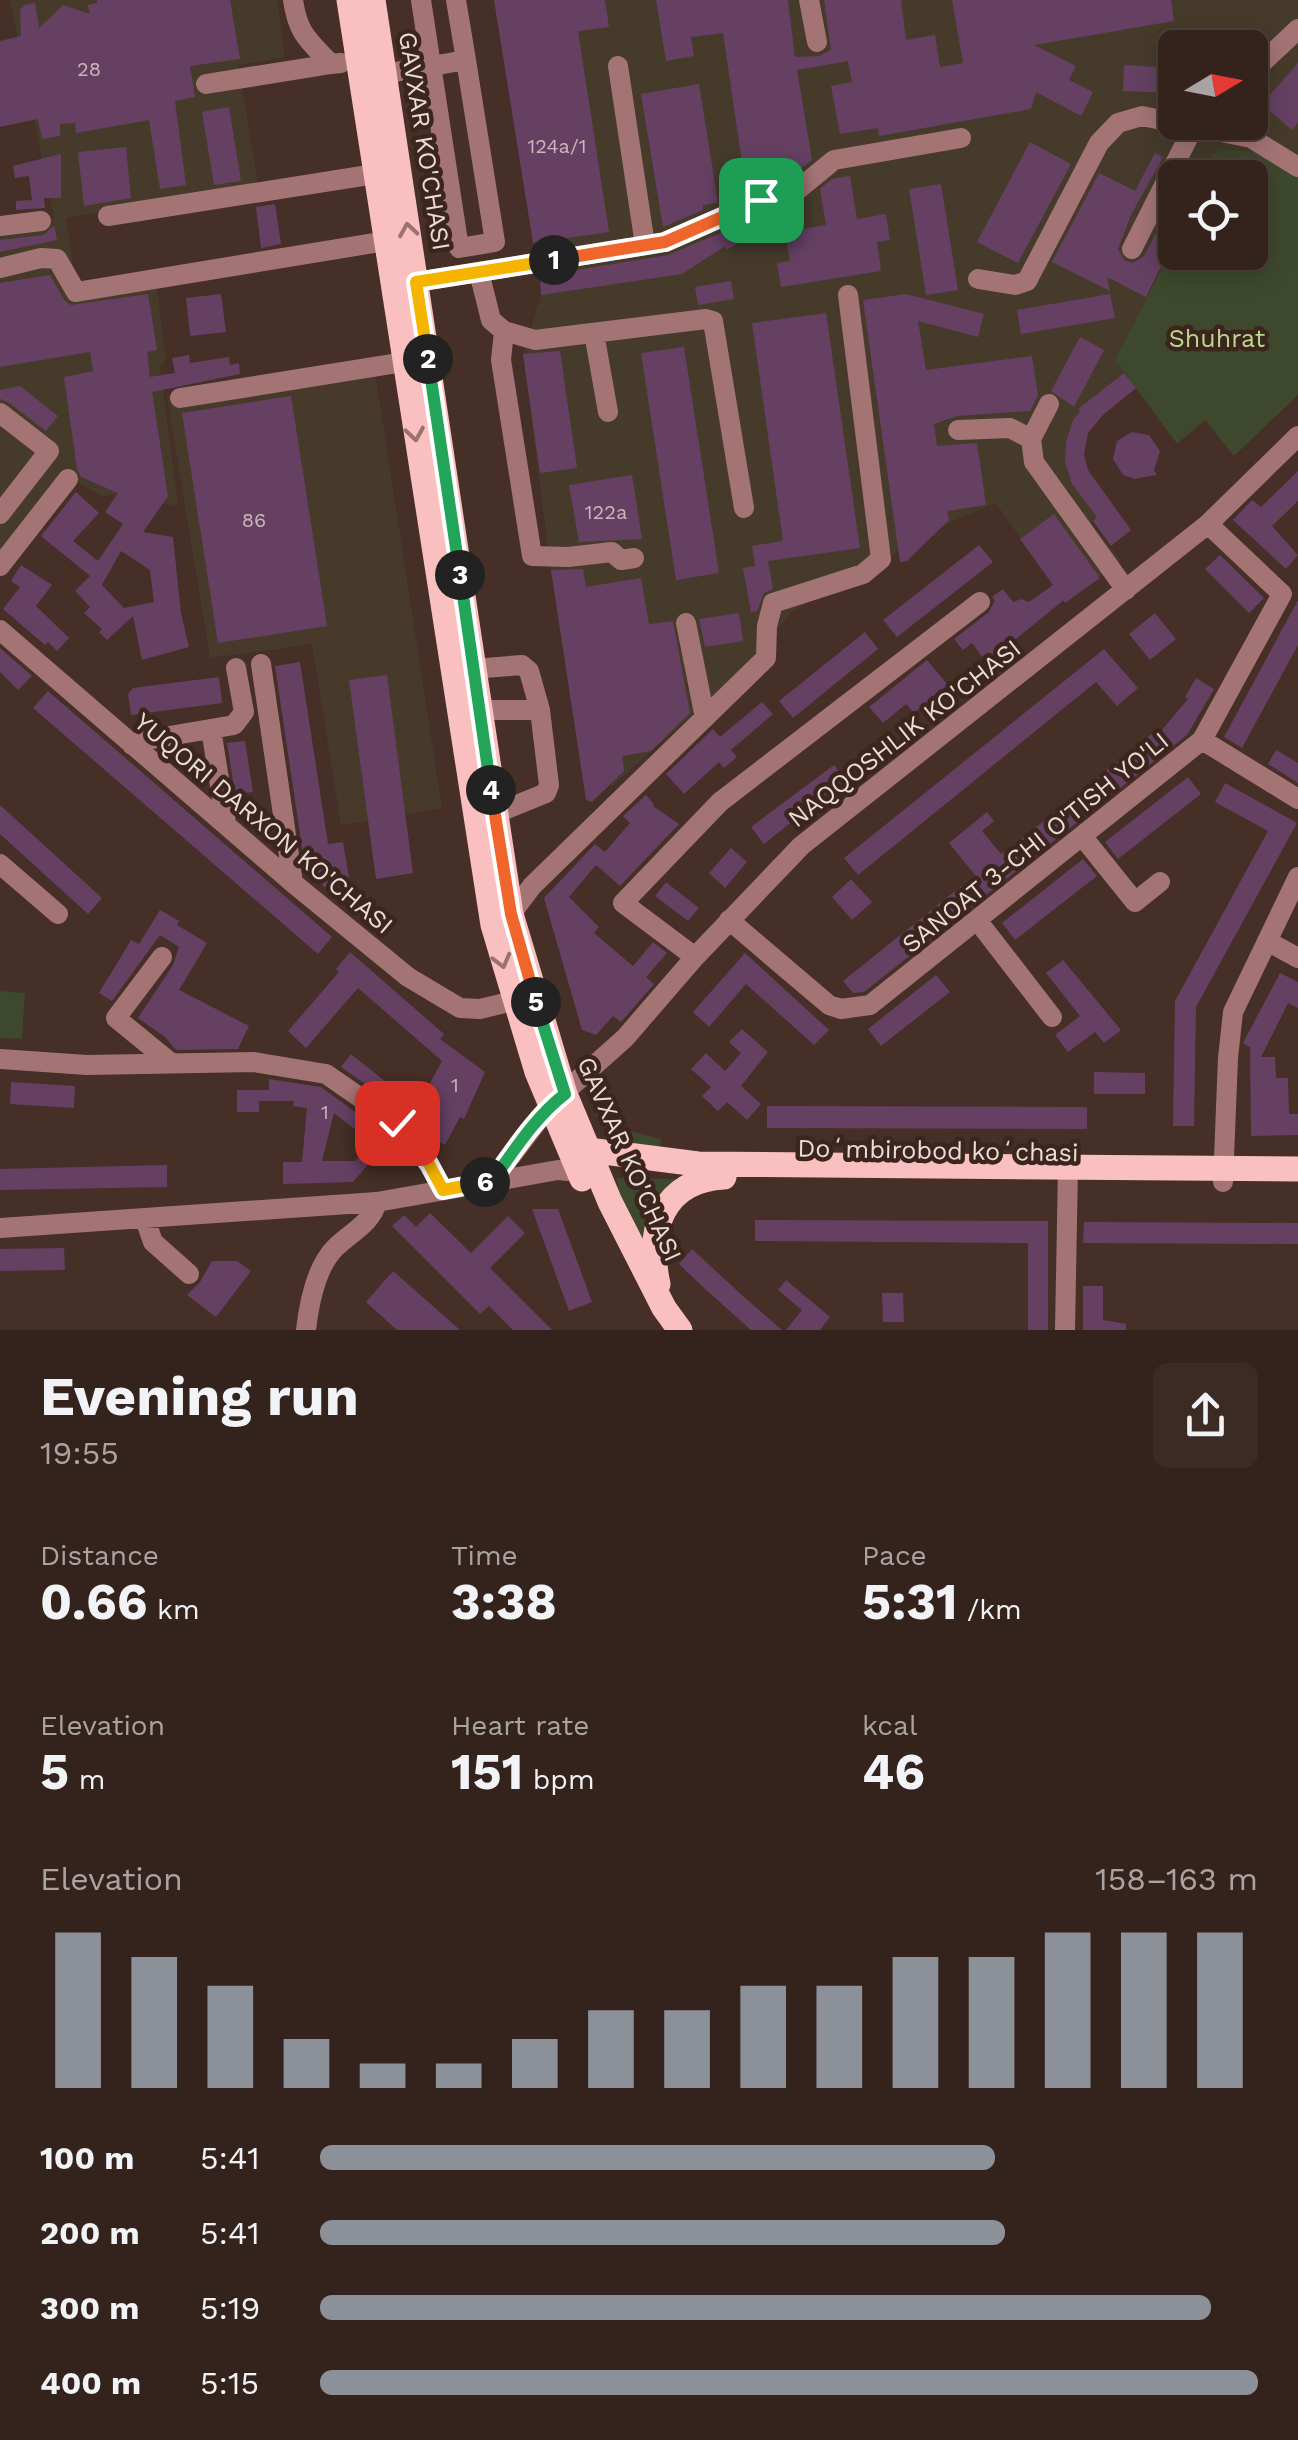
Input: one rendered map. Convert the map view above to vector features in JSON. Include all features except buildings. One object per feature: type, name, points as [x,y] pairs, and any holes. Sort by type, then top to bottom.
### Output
[{"type":"main road","name":"GAVXAR KO'CHASI","points":[[350,0],[386,242],[404,284],[404,362],[463,669]]},
{"type":"main road","name":"GAVXAR KO'CHASI","points":[[372,0],[384,74],[404,284],[486,817],[558,1100],[579,1164],[662,1319],[680,1330]]},
{"type":"main road","name":"GAVXAR KO'CHASI","points":[[486,817],[492,924],[513,1001],[558,1100]]},
{"type":"main road","name":"Doʻmbirobod koʻchasi","points":[[579,1164],[626,1155],[698,1164],[1068,1174]]},
{"type":"main road","name":"Doʻmbirobod koʻchasi","points":[[579,1164],[724,1178],[1223,1175],[1298,1168]]},
{"type":"main road","name":"Doʻmbirobod koʻchasi","points":[[1223,1175],[1298,1183]]},
{"type":"main road","points":[[662,1319],[654,1258],[656,1236],[666,1208],[672,1197],[689,1184],[724,1178]]},
{"type":"street","points":[[293,0],[300,30],[331,64]]},
{"type":"street","points":[[421,0],[458,248],[495,242],[456,0]]},
{"type":"street","points":[[809,0],[817,42]]},
{"type":"street","points":[[1268,57],[1298,29]]},
{"type":"street","points":[[206,84],[358,60]]},
{"type":"street","points":[[384,74],[466,60]]},
{"type":"street","points":[[618,66],[645,246]]},
{"type":"street","points":[[978,278],[1027,282],[1099,142],[1118,123],[1142,116],[1158,119]]},
{"type":"street","points":[[404,284],[665,242],[761,200],[795,192],[834,160],[961,138]]},
{"type":"street","points":[[1132,249],[1187,140]]},
{"type":"street","points":[[1254,140],[1298,167]]},
{"type":"street","points":[[108,216],[376,174]]},
{"type":"street","points":[[0,226],[41,221]]},
{"type":"street","points":[[0,268],[40,258],[57,259],[76,292],[386,242]]},
{"type":"street","points":[[479,272],[491,320],[504,332],[535,340],[706,319],[713,322],[744,508]]},
{"type":"street","points":[[511,914],[532,886],[766,658],[767,626],[773,603],[863,574],[882,560],[848,295]]},
{"type":"street","points":[[504,332],[502,360],[532,556],[612,552],[621,560],[634,558]]},
{"type":"street","points":[[594,333],[608,412]]},
{"type":"street","points":[[180,398],[404,362]]},
{"type":"street","points":[[1050,404],[1031,439],[1034,462],[1126,590]]},
{"type":"street","points":[[0,413],[49,451],[0,514]]},
{"type":"street","points":[[958,430],[1010,428],[1031,439]]},
{"type":"street","name":"NAQQOSHLIK KO'CHASI","points":[[492,1181],[558,1100],[624,1038],[801,846],[1208,524],[1298,436]]},
{"type":"street","points":[[0,566],[68,479]]},
{"type":"street","name":"SANOAT 3-CHI O'TISH YO'LI","points":[[729,920],[829,1005],[841,1009],[870,1004],[1202,740],[1282,594],[1208,524]]},
{"type":"street","points":[[694,958],[624,903],[720,802],[980,602]]},
{"type":"street","points":[[686,623],[705,718]]},
{"type":"street","name":"YUQORI DARXON KO'CHASI","points":[[0,630],[408,977],[440,999],[467,1009],[513,1001]]},
{"type":"street","points":[[261,664],[293,883]]},
{"type":"street","points":[[463,669],[522,665],[530,670],[540,710],[549,786],[546,793],[486,817]]},
{"type":"street","points":[[132,745],[234,726],[244,712],[236,668]]},
{"type":"street","points":[[469,710],[540,710]]},
{"type":"street","points":[[211,729],[226,823]]},
{"type":"street","points":[[1202,740],[1298,798]]},
{"type":"street","points":[[1082,836],[1134,902],[1160,882]]},
{"type":"street","points":[[0,864],[58,914]]},
{"type":"street","points":[[1223,1175],[1231,1021],[1243,986],[1298,876]]},
{"type":"street","points":[[977,920],[1052,1017]]},
{"type":"street","points":[[1267,941],[1298,958]]},
{"type":"street","points":[[162,957],[116,1018],[172,1064]]},
{"type":"street","points":[[0,1059],[87,1065],[254,1062],[326,1074],[397,1123],[429,1164],[443,1190]]},
{"type":"street","points":[[0,1228],[377,1202],[579,1164]]},
{"type":"street","points":[[1065,1330],[1068,1174]]},
{"type":"street","points":[[306,1330],[310,1302],[331,1251],[374,1214],[377,1202]]},
{"type":"street","points":[[145,1218],[153,1242],[189,1274]]},
{"type":"shaded area","points":[[10,0],[277,0],[285,57],[238,65],[258,185],[66,218],[76,284],[155,272],[166,360],[160,367],[178,506],[134,498],[133,492],[101,496],[68,476],[0,562],[0,233],[54,218]]},
{"type":"shaded area","points":[[494,0],[1298,0],[1298,158],[1262,152],[1211,154],[1209,160],[1158,160],[1160,270],[1115,360],[1124,373],[1089,401],[1073,420],[1066,441],[1065,462],[1072,484],[1097,517],[1091,523],[1121,561],[1065,603],[996,503],[955,520],[792,612],[746,667],[611,787],[593,631],[562,635],[550,563],[523,354],[541,295]]},
{"type":"shaded area","points":[[374,365],[442,808],[341,825],[312,644],[210,658],[167,396]]},
{"type":"green space","name":"Shuhrat","points":[[1226,150],[1262,152],[1298,175],[1298,395],[1234,456],[1205,420],[1177,444],[1115,360],[1161,270],[1268,270],[1268,160],[1209,160],[1211,154]]},
{"type":"green space","points":[[0,991],[25,993],[22,1039],[0,1038]]},
{"type":"green space","points":[[603,1080],[611,1091],[602,1097],[606,1111],[619,1128],[661,1139],[660,1149],[625,1140],[607,1129],[589,1097],[592,1087]]},
{"type":"green space","points":[[616,1178],[675,1179],[648,1248],[620,1198]]},
{"type":"route","points":[[397,1123],[429,1164],[443,1190],[492,1181],[550,1106],[565,1094],[511,914],[416,282],[665,242],[761,200]]}]
